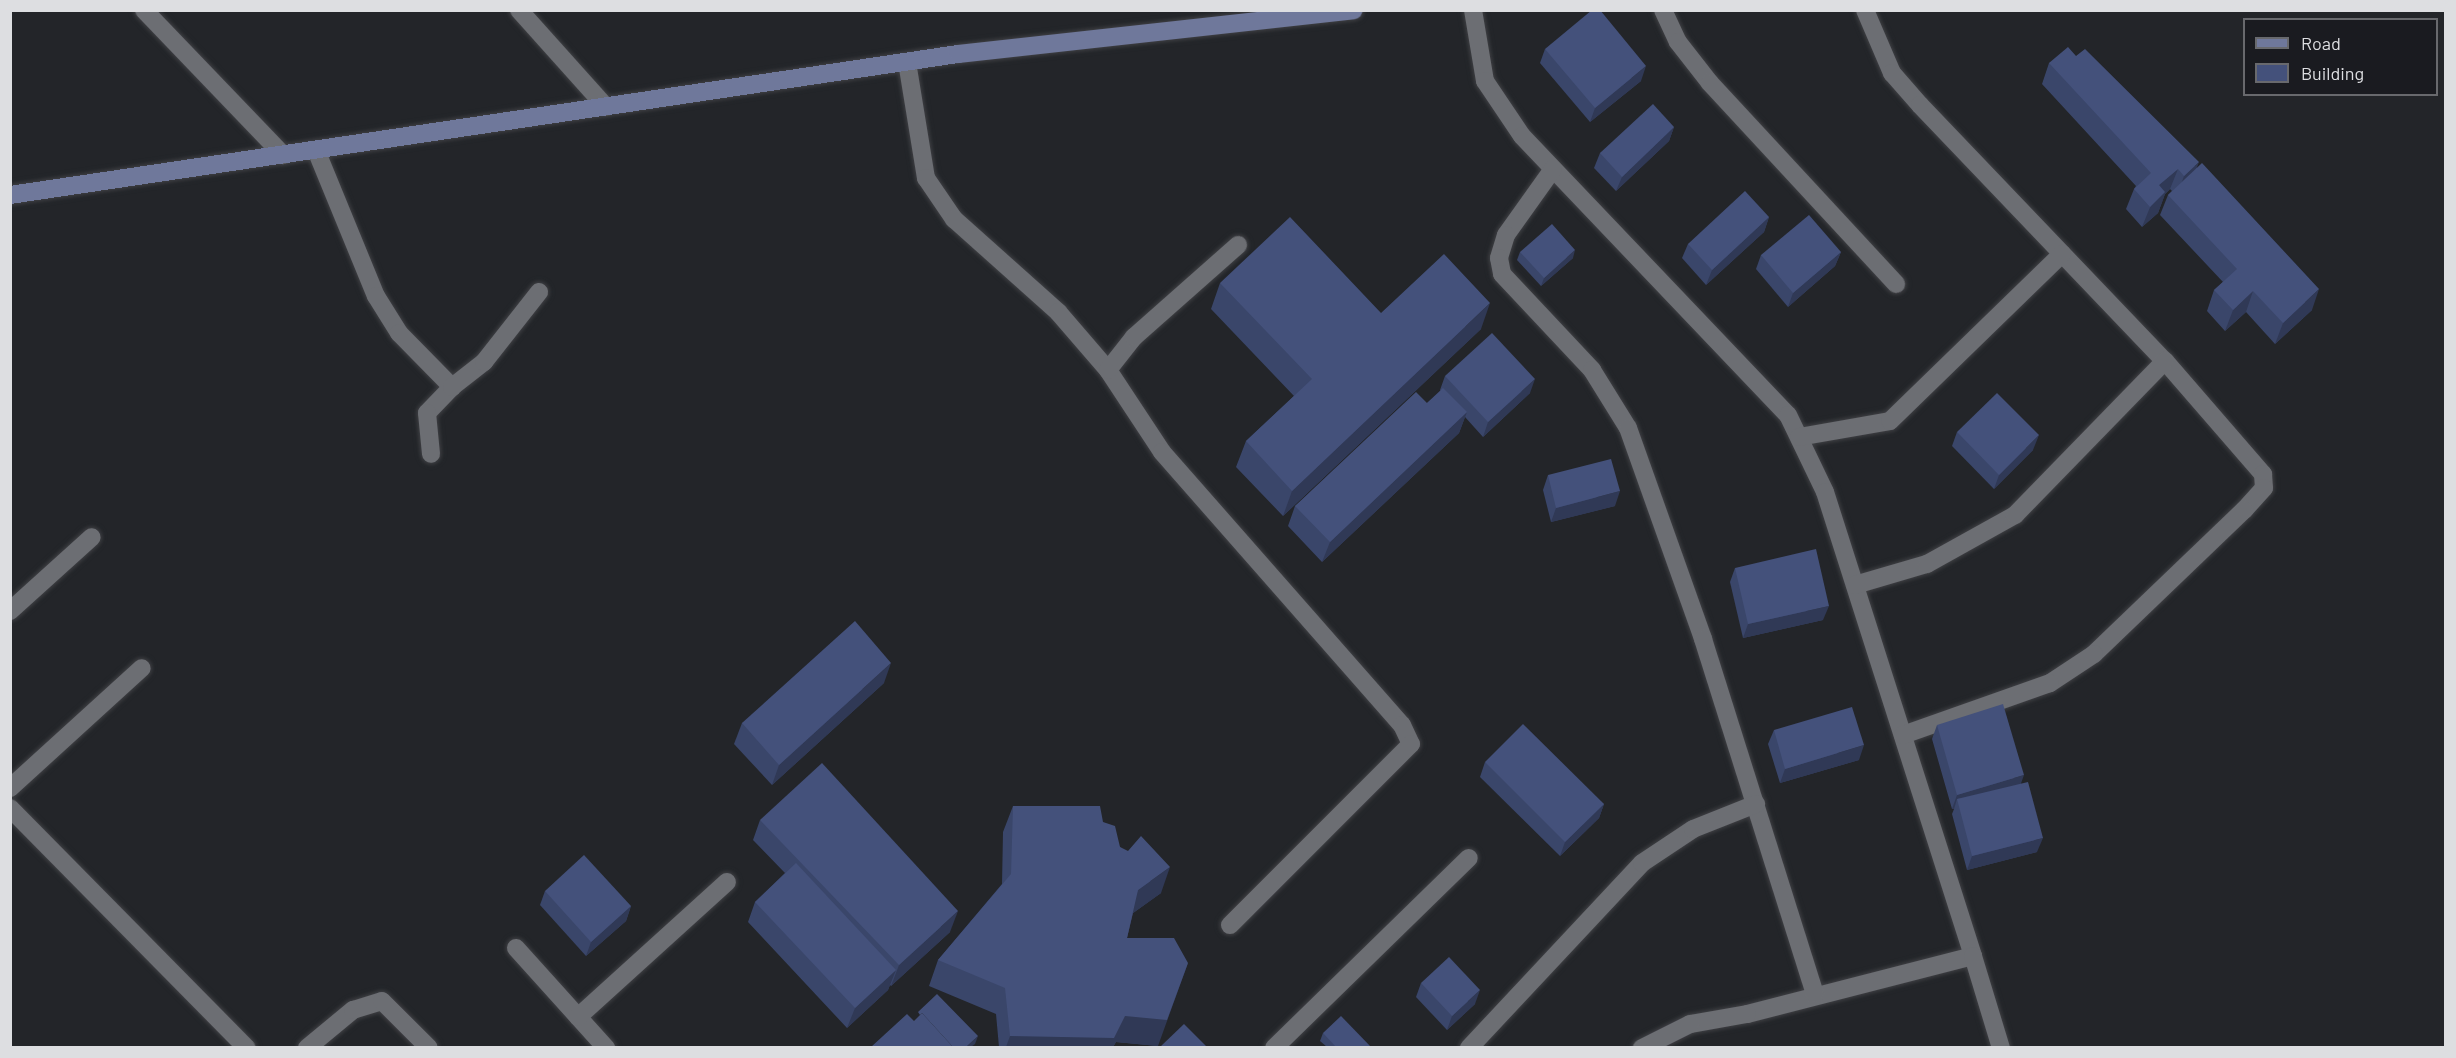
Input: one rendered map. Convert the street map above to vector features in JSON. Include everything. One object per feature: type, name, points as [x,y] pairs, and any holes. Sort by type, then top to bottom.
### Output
[{"type":"street","points":[[144,10],[282,155]]},
{"type":"street","points":[[519,10],[606,107]]},
{"type":"street","points":[[10,195],[907,62],[1354,10]]},
{"type":"street","points":[[1473,10],[1485,81],[1522,136],[1768,392],[1799,437],[1825,492],[2001,1047]]},
{"type":"street","points":[[1663,10],[1678,42],[1710,82],[1896,284]]},
{"type":"street","points":[[1866,10],[1892,73],[2165,361],[2263,474],[2264,488],[2094,654],[2050,682],[1903,735]]},
{"type":"street","points":[[907,62],[926,178],[954,219],[1058,312],[1108,369],[1162,452],[1402,725],[1411,744],[1230,925]]},
{"type":"street","points":[[316,150],[376,296],[399,333],[452,387]]},
{"type":"street","points":[[1553,169],[1506,235],[1498,258],[1502,274],[1592,370],[1628,428],[1756,804],[1815,994]]},
{"type":"street","points":[[1108,369],[1134,337],[1238,245]]},
{"type":"street","points":[[1799,437],[1890,421],[2062,254]]},
{"type":"street","points":[[431,454],[427,412],[452,387],[484,362],[539,292]]},
{"type":"street","points":[[1855,585],[1927,564],[2015,514],[2165,361]]},
{"type":"street","points":[[10,611],[92,537]]},
{"type":"street","points":[[10,788],[142,668]]},
{"type":"street","points":[[1469,1047],[1642,863],[1693,829],[1756,804]]},
{"type":"street","points":[[10,808],[247,1047]]},
{"type":"street","points":[[1274,1047],[1469,858]]},
{"type":"street","points":[[578,1017],[727,882]]},
{"type":"street","points":[[516,948],[606,1047]]},
{"type":"street","points":[[1642,1047],[1690,1024],[1747,1014],[1815,994],[1973,956]]},
{"type":"street","points":[[308,1047],[352,1010],[382,1001],[429,1047]]},
{"type":"building","points":[[1592,10],[1600,10],[1646,66],[1595,108],[1545,49]]},
{"type":"building","points":[[2068,47],[2076,56],[2085,49],[2199,162],[2184,176],[2178,169],[2159,185],[2165,192],[2150,207],[2134,189],[2151,173],[2049,63]]},
{"type":"building","points":[[1653,104],[1674,127],[1622,177],[1600,153]]},
{"type":"building","points":[[2202,163],[2319,289],[2283,323],[2253,291],[2233,310],[2214,290],[2237,269],[2168,195]]},
{"type":"building","points":[[1745,191],[1769,217],[1712,270],[1688,244]]},
{"type":"building","points":[[1809,215],[1841,252],[1793,293],[1761,255]]},
{"type":"building","points":[[1290,217],[1381,313],[1444,254],[1490,303],[1292,491],[1246,441],[1312,379],[1220,283]]},
{"type":"building","points":[[1552,224],[1575,250],[1544,278],[1520,252]]},
{"type":"building","points":[[1492,333],[1535,379],[1488,422],[1445,376]]},
{"type":"building","points":[[1443,388],[1467,412],[1330,542],[1295,506],[1416,392],[1427,403]]},
{"type":"building","points":[[1997,393],[2039,435],[1999,475],[1957,432]]},
{"type":"building","points":[[1611,459],[1620,491],[1556,508],[1548,475]]},
{"type":"building","points":[[1816,549],[1829,606],[1748,624],[1735,568]]},
{"type":"building","points":[[855,621],[891,663],[779,765],[742,723]]},
{"type":"building","points":[[2003,704],[2024,775],[1957,795],[1937,725]]},
{"type":"building","points":[[1852,707],[1864,745],[1785,769],[1774,730]]},
{"type":"building","points":[[1523,724],[1604,804],[1565,842],[1485,762]]},
{"type":"building","points":[[822,763],[958,911],[899,965],[760,820]]},
{"type":"building","points":[[2028,782],[2043,838],[1972,856],[1957,799]]},
{"type":"building","points":[[1013,806],[1100,806],[1103,822],[1115,826],[1120,847],[1128,851],[1141,836],[1170,867],[1138,890],[1127,938],[1174,938],[1188,963],[1167,1020],[1125,1016],[1114,1038],[1010,1036],[1005,988],[938,960],[1011,874]]},
{"type":"building","points":[[584,855],[631,906],[591,942],[545,891]]},
{"type":"building","points":[[796,863],[896,970],[855,1008],[755,902]]},
{"type":"building","points":[[1449,957],[1480,990],[1452,1016],[1421,983]]},
{"type":"building","points":[[937,994],[978,1036],[966,1047],[953,1047],[922,1013],[920,1015],[918,1012]]},
{"type":"building","points":[[922,1013],[953,1047],[871,1047],[907,1014],[914,1021]]},
{"type":"building","points":[[1341,1016],[1371,1047],[1336,1047],[1323,1033]]},
{"type":"building","points":[[1184,1024],[1207,1047],[1160,1047]]}]
